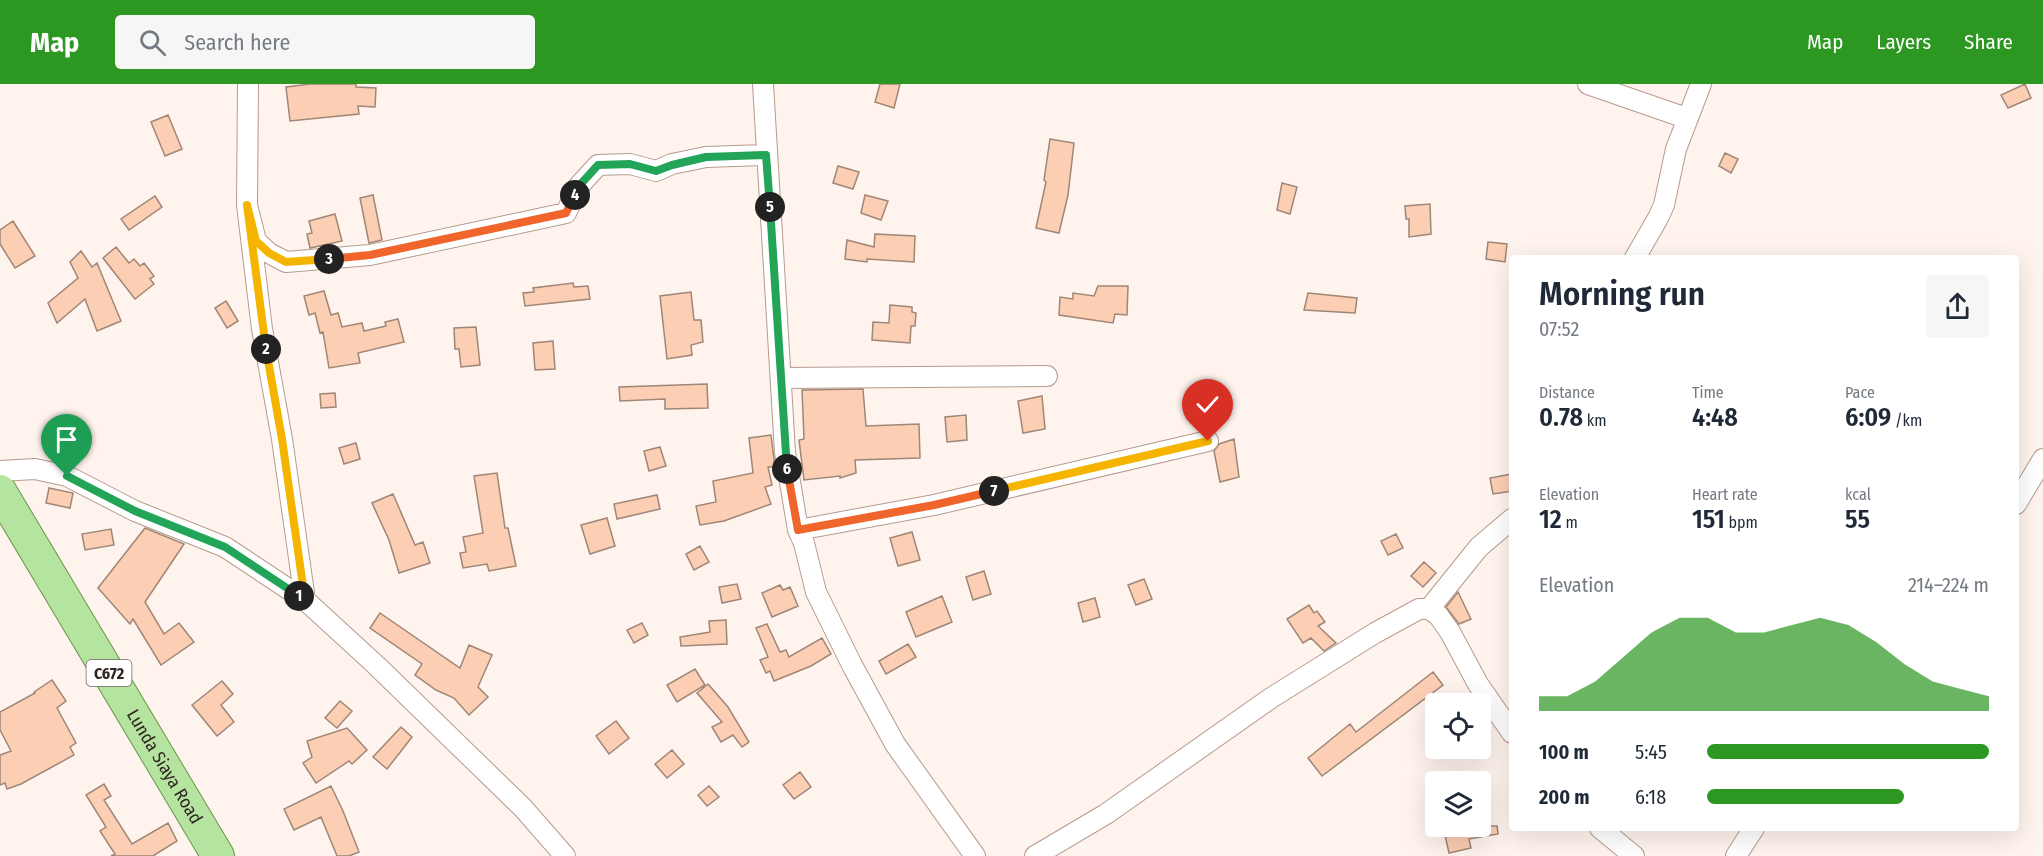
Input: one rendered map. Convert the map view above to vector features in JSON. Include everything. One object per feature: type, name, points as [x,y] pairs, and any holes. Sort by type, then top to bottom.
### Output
[{"type":"main road","name":"Lunda Siaya Road","points":[[0,491],[218,856]]},
{"type":"street","points":[[248,84],[247,205],[262,329],[282,439],[305,600]]},
{"type":"street","points":[[763,84],[788,476],[798,530],[804,543],[816,592],[852,665],[895,744],[975,856]]},
{"type":"street","points":[[1588,84],[1686,118]]},
{"type":"street","points":[[1637,255],[1664,205],[1671,165],[1686,118],[1701,84]]},
{"type":"street","points":[[247,205],[256,241],[269,253],[286,262],[315,261],[370,255],[566,213],[578,187],[598,165],[630,164],[656,171],[706,157],[766,155]]},
{"type":"street","points":[[781,378],[1047,376]]},
{"type":"street","points":[[798,530],[934,505],[1208,441]]},
{"type":"street","points":[[2019,500],[2043,459]]},
{"type":"street","points":[[0,471],[35,469],[67,476],[135,511],[225,547],[305,600],[523,808],[565,856]]},
{"type":"street","points":[[1429,609],[1479,547],[1509,522]]},
{"type":"street","points":[[1035,856],[1096,820],[1271,698],[1408,613],[1419,609],[1429,609],[1438,615],[1450,632],[1478,684],[1509,729]]},
{"type":"street","points":[[1604,831],[1634,856]]},
{"type":"street","points":[[1736,856],[1752,831]]},
{"type":"building","points":[[310,84],[356,84],[356,87],[376,88],[375,107],[358,106],[359,114],[290,121],[286,87]]},
{"type":"building","points":[[880,84],[900,84],[894,108],[875,102]]},
{"type":"building","points":[[2025,84],[2031,98],[2008,108],[2001,95]]},
{"type":"building","points":[[168,115],[182,149],[165,156],[151,122]]},
{"type":"building","points":[[1050,139],[1074,143],[1068,195],[1059,233],[1036,228],[1046,182],[1044,180]]},
{"type":"building","points":[[1725,153],[1738,159],[1731,173],[1719,166]]},
{"type":"building","points":[[838,166],[859,172],[853,189],[833,183]]},
{"type":"building","points":[[1282,183],[1297,187],[1290,214],[1277,210]]},
{"type":"building","points":[[373,195],[382,240],[369,243],[360,198]]},
{"type":"building","points":[[865,195],[888,201],[881,220],[861,213]]},
{"type":"building","points":[[155,196],[162,207],[129,230],[121,219]]},
{"type":"building","points":[[1430,204],[1431,234],[1409,237],[1409,219],[1406,219],[1405,206]]},
{"type":"building","points":[[335,214],[342,241],[310,248],[307,234],[312,233],[309,221]]},
{"type":"building","points":[[13,221],[35,256],[15,268],[0,244],[0,230]]},
{"type":"building","points":[[875,234],[915,236],[914,262],[867,259],[867,262],[845,259],[847,240],[874,247]]},
{"type":"building","points":[[1488,242],[1507,244],[1505,262],[1486,259]]},
{"type":"building","points":[[116,247],[129,263],[134,259],[140,266],[144,263],[154,276],[150,279],[154,284],[135,299],[103,258]]},
{"type":"building","points":[[81,251],[92,267],[97,263],[121,321],[97,331],[85,299],[57,323],[48,303],[78,278],[70,262]]},
{"type":"building","points":[[573,283],[574,287],[588,286],[590,299],[525,306],[523,293],[534,292],[533,288]]},
{"type":"building","points":[[1098,286],[1128,286],[1127,315],[1115,314],[1113,323],[1059,315],[1060,297],[1073,299],[1073,293],[1094,296]]},
{"type":"building","points":[[324,291],[331,315],[338,313],[342,327],[362,323],[364,331],[386,326],[385,322],[398,319],[404,342],[358,353],[360,363],[329,368],[323,332],[320,333],[315,313],[309,315],[304,296]]},
{"type":"building","points":[[691,292],[694,320],[701,320],[703,342],[691,345],[692,355],[667,359],[660,296]]},
{"type":"building","points":[[1308,293],[1357,298],[1355,313],[1304,310]]},
{"type":"building","points":[[226,301],[238,321],[227,328],[215,308]]},
{"type":"building","points":[[890,305],[912,307],[912,312],[916,313],[915,326],[911,326],[910,343],[872,340],[873,322],[889,323]]},
{"type":"building","points":[[476,327],[480,365],[461,367],[459,349],[455,349],[454,328]]},
{"type":"building","points":[[553,341],[555,369],[535,370],[533,343]]},
{"type":"building","points":[[707,384],[708,408],[665,409],[665,399],[620,401],[619,387]]},
{"type":"building","points":[[863,389],[866,426],[919,424],[920,458],[855,460],[856,473],[840,478],[840,476],[804,480],[799,440],[804,439],[802,390]]},
{"type":"building","points":[[335,393],[336,407],[321,408],[320,394]]},
{"type":"building","points":[[1042,396],[1045,429],[1023,433],[1018,401]]},
{"type":"building","points":[[966,415],[967,440],[947,442],[945,417]]},
{"type":"building","points":[[771,435],[775,467],[768,467],[772,485],[765,487],[771,504],[724,521],[700,525],[696,506],[716,502],[713,481],[753,473],[749,438]]},
{"type":"building","points":[[1234,439],[1239,477],[1220,482],[1214,451],[1219,444]]},
{"type":"building","points":[[356,443],[360,459],[344,464],[339,448]]},
{"type":"building","points":[[660,447],[666,466],[649,471],[644,451]]},
{"type":"building","points":[[497,473],[505,528],[508,528],[516,566],[489,571],[487,564],[463,568],[460,553],[466,552],[463,537],[483,533],[474,476]]},
{"type":"building","points":[[1509,475],[1509,491],[1493,494],[1490,478]]},
{"type":"building","points":[[49,488],[73,493],[70,508],[46,503]]},
{"type":"building","points":[[393,494],[415,545],[423,542],[430,563],[399,573],[389,540],[372,503]]},
{"type":"building","points":[[657,495],[660,509],[617,519],[614,504]]},
{"type":"building","points":[[607,518],[615,546],[590,554],[581,525]]},
{"type":"building","points":[[145,528],[184,544],[145,602],[164,634],[179,623],[194,642],[161,665],[133,619],[130,624],[98,588]]},
{"type":"building","points":[[111,529],[114,545],[85,550],[82,534]]},
{"type":"building","points":[[912,532],[920,560],[898,566],[890,538]]},
{"type":"building","points":[[1396,534],[1403,548],[1388,555],[1381,541]]},
{"type":"building","points":[[700,546],[709,562],[694,570],[686,554]]},
{"type":"building","points":[[1424,562],[1436,573],[1423,587],[1411,576]]},
{"type":"building","points":[[984,571],[991,594],[973,600],[966,577]]},
{"type":"building","points":[[1144,579],[1152,599],[1136,605],[1128,585]]},
{"type":"building","points":[[737,584],[741,599],[722,603],[719,587]]},
{"type":"building","points":[[780,585],[783,590],[790,587],[798,606],[772,617],[762,593]]},
{"type":"building","points":[[1458,592],[1471,619],[1459,624],[1446,607]]},
{"type":"building","points":[[942,596],[952,622],[916,637],[906,612]]},
{"type":"building","points":[[1095,598],[1100,617],[1083,622],[1078,603]]},
{"type":"building","points":[[1309,605],[1314,613],[1317,611],[1325,622],[1318,626],[1336,643],[1324,651],[1311,638],[1303,643],[1287,619]]},
{"type":"building","points":[[380,613],[460,668],[469,645],[492,655],[478,687],[488,697],[469,715],[454,698],[436,690],[415,675],[422,664],[370,628]]},
{"type":"building","points":[[726,620],[727,644],[681,646],[680,637],[710,632],[709,621]]},
{"type":"building","points":[[642,623],[648,635],[634,643],[627,630]]},
{"type":"building","points":[[767,624],[780,652],[786,650],[789,657],[822,638],[831,654],[811,666],[774,681],[770,671],[766,673],[760,660],[768,657],[756,628]]},
{"type":"building","points":[[908,644],[916,657],[886,674],[879,661]]},
{"type":"building","points":[[695,669],[705,685],[677,702],[667,685]]},
{"type":"building","points":[[1433,672],[1443,685],[1432,693],[1425,693],[1425,699],[1322,776],[1308,758],[1350,724],[1356,732]]},
{"type":"building","points":[[52,680],[66,701],[57,708],[76,743],[70,747],[74,755],[21,784],[7,789],[5,783],[0,785],[0,755],[11,751],[0,730],[0,712],[35,693]]},
{"type":"building","points":[[222,681],[233,694],[221,705],[234,722],[217,736],[192,705]]},
{"type":"building","points":[[708,684],[728,707],[749,742],[742,747],[733,735],[721,742],[712,727],[722,722],[697,693]]},
{"type":"building","points":[[340,701],[352,711],[337,728],[325,718]]},
{"type":"building","points":[[616,721],[629,738],[609,754],[596,736]]},
{"type":"building","points":[[401,727],[412,737],[387,769],[373,757]]},
{"type":"building","points":[[347,728],[367,750],[352,764],[349,761],[316,783],[303,763],[312,757],[307,741]]},
{"type":"building","points":[[672,750],[684,764],[667,778],[655,764]]},
{"type":"building","points":[[800,772],[811,787],[794,799],[783,785]]},
{"type":"building","points":[[104,784],[111,796],[104,800],[132,844],[168,823],[177,841],[153,856],[111,856],[115,854],[100,831],[106,827],[86,795]]},
{"type":"building","points":[[331,786],[359,852],[349,856],[337,856],[321,817],[294,830],[284,809]]},
{"type":"building","points":[[709,786],[719,797],[707,806],[698,795]]},
{"type":"building","points":[[1491,826],[1497,826],[1498,834],[1491,835]]},
{"type":"building","points":[[1445,837],[1481,837],[1469,839],[1471,848],[1449,853]]},
{"type":"route","points":[[67,476],[135,511],[225,547],[273,581],[305,600],[282,439],[262,329],[247,205],[256,241],[269,253],[286,262],[315,261],[370,255],[566,213],[578,187],[598,165],[630,164],[656,171],[706,157],[766,155],[785,452],[798,530],[934,505],[1208,441]]}]
